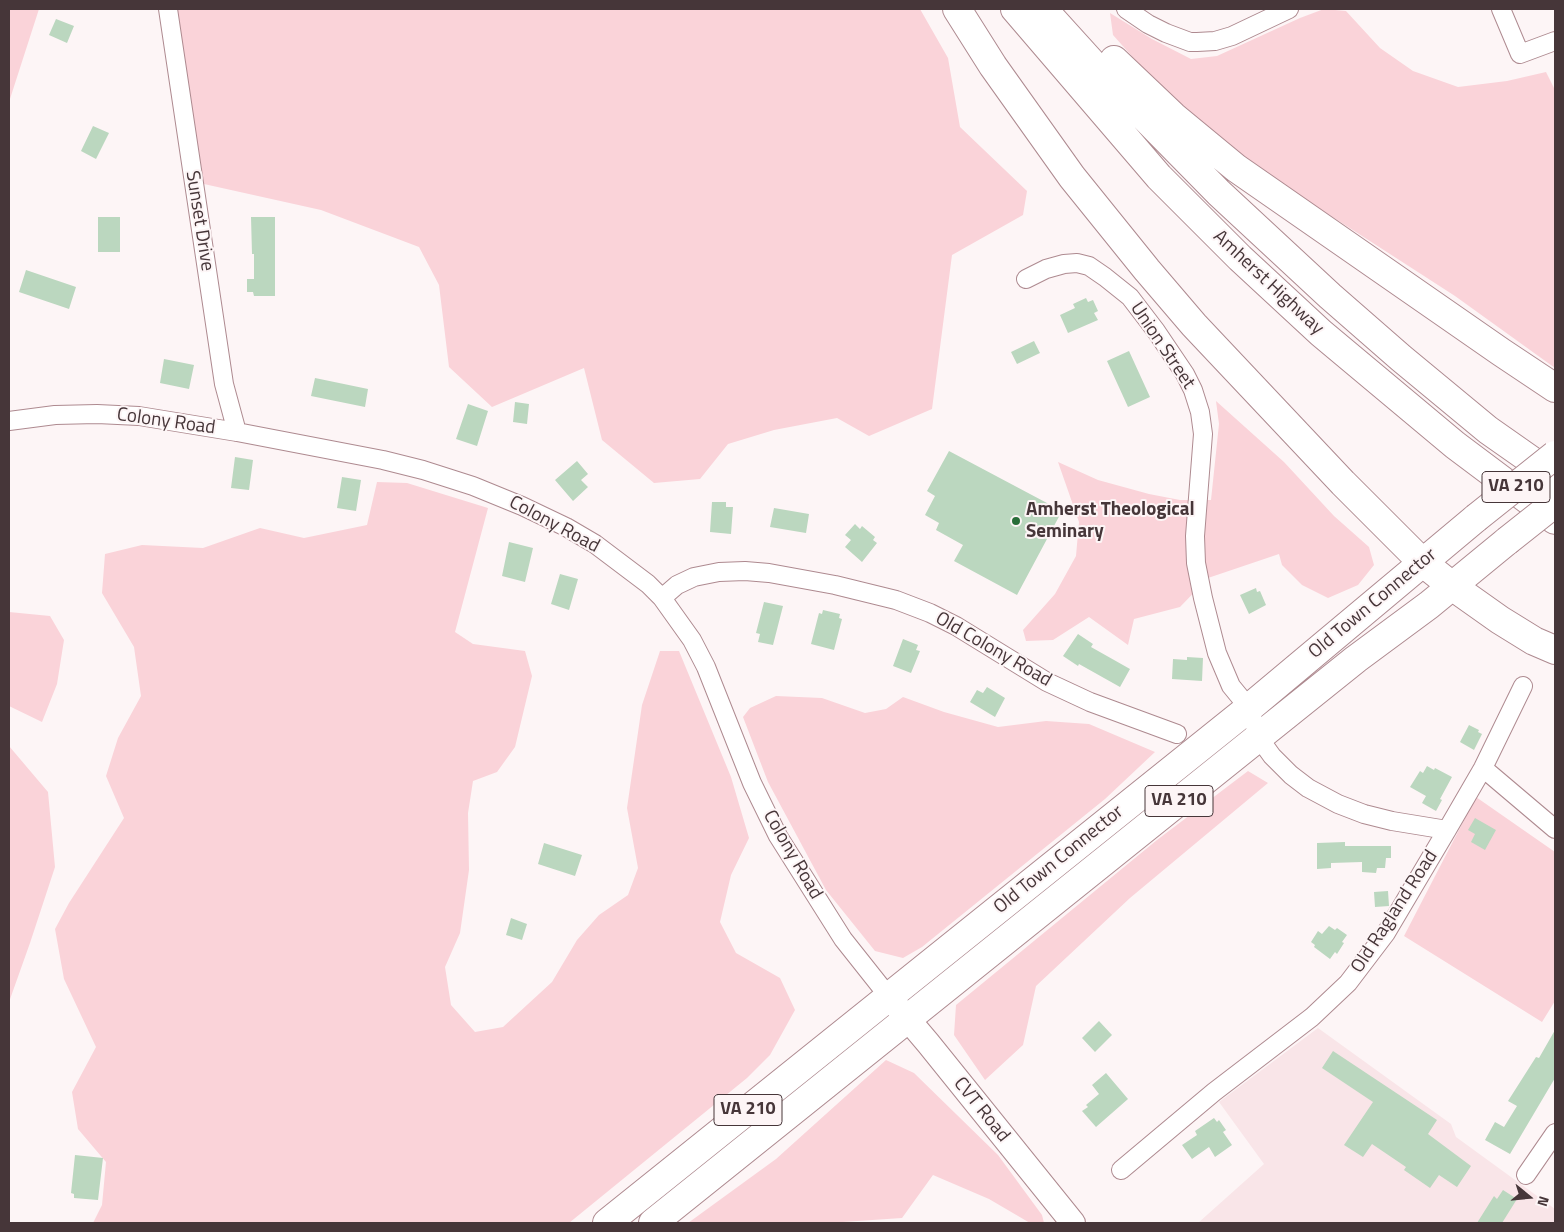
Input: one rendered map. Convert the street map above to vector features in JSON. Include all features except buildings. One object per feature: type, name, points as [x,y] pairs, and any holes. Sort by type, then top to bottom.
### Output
[{"type":"highway","points":[[957,9],[993,66],[1072,177],[1194,325],[1336,476],[1422,562],[1452,586],[1534,641],[1555,650]]},
{"type":"highway","name":"Amherst Highway","points":[[1015,9],[1159,177],[1240,258],[1321,333],[1455,446],[1555,520]]},
{"type":"highway","name":"Amherst Highway","points":[[1043,9],[1101,73],[1213,187],[1330,296],[1488,430],[1555,477]]},
{"type":"highway","points":[[1062,9],[1124,71],[1236,168],[1555,388]]},
{"type":"highway","name":"Old Town Connector","points":[[607,1223],[1249,708],[1422,562],[1555,455]]},
{"type":"highway","name":"Old Town Connector","points":[[653,1223],[1356,659],[1452,586],[1555,503]]},
{"type":"street","name":"Sunset Drive","points":[[168,9],[224,384],[237,432]]},
{"type":"street","points":[[1126,9],[1166,34],[1190,42],[1197,42],[1214,41],[1232,36],[1289,9]]},
{"type":"street","points":[[1502,9],[1520,54],[1555,41]]},
{"type":"street","name":"Union Street","points":[[1026,280],[1046,269],[1064,264],[1077,263],[1089,266],[1130,297],[1156,330],[1185,374],[1193,390],[1200,412],[1203,434],[1196,528],[1196,563],[1217,653],[1231,686],[1249,708],[1259,738],[1272,756],[1291,775],[1308,788],[1338,804],[1364,814],[1447,830]]},
{"type":"street","name":"Colony Road","points":[[9,421],[55,415],[139,416],[237,432],[383,460],[473,486],[522,506],[566,527],[595,544],[648,584],[662,598],[692,640],[706,667],[752,783],[778,836],[842,939],[889,997]]},
{"type":"street","name":"Old Colony Road","points":[[662,598],[677,585],[694,577],[719,572],[744,571],[770,573],[835,584],[896,600],[930,613],[956,626],[1047,682],[1090,702],[1177,734]]},
{"type":"street","name":"Old Ragland Road","points":[[1122,1170],[1214,1092],[1312,1017],[1348,983],[1386,933],[1447,830],[1483,768],[1523,686]]},
{"type":"street","points":[[1483,768],[1555,829]]},
{"type":"street","name":"CVT Road","points":[[889,997],[1072,1223]]},
{"type":"street","points":[[1526,1176],[1555,1133]]},
{"type":"shaded area","points":[[9,9],[39,9],[9,102]]},
{"type":"shaded area","points":[[176,9],[920,9],[948,58],[960,127],[1027,191],[1023,215],[952,255],[932,409],[869,436],[837,418],[774,430],[728,444],[700,479],[654,483],[602,440],[584,368],[492,407],[449,367],[439,285],[419,247],[321,210],[204,184]]},
{"type":"shaded area","points":[[1324,9],[1346,11],[1380,48],[1413,71],[1458,87],[1507,81],[1546,72],[1555,90],[1555,368],[1455,296],[1249,163],[1162,90],[1113,35],[1110,13],[1152,39],[1191,59],[1217,56]]},
{"type":"shaded area","points":[[1216,401],[1284,462],[1334,516],[1369,547],[1374,565],[1358,585],[1328,598],[1302,585],[1282,565],[1279,554],[1208,578],[1180,607],[1134,619],[1128,645],[1089,617],[1053,640],[1026,641],[1023,630],[1055,594],[1076,556],[1079,522],[1058,462],[1098,480],[1149,494],[1180,500],[1211,500],[1219,424]]},
{"type":"shaded area","points":[[377,482],[407,483],[488,508],[455,632],[473,644],[525,651],[532,676],[515,747],[497,772],[473,781],[468,813],[469,870],[460,933],[445,967],[451,1005],[475,1032],[503,1027],[552,982],[577,940],[599,915],[628,895],[638,868],[627,808],[642,705],[660,651],[679,651],[731,777],[749,838],[731,875],[720,922],[736,953],[780,978],[795,1010],[770,1055],[747,1078],[569,1223],[93,1223],[102,1205],[106,1162],[78,1129],[72,1092],[96,1047],[64,979],[55,929],[69,903],[124,818],[106,776],[118,738],[141,696],[134,647],[102,593],[105,554],[142,545],[203,548],[260,528],[304,538],[367,525]]},
{"type":"shaded area","points":[[9,612],[50,616],[64,640],[57,684],[42,722],[9,706]]},
{"type":"shaded area","points":[[776,696],[822,698],[865,713],[886,709],[903,697],[944,712],[998,727],[1046,721],[1089,724],[1155,752],[1105,799],[922,947],[903,958],[875,951],[826,890],[768,782],[743,717],[750,708]]},
{"type":"shaded area","points":[[9,746],[48,792],[55,867],[9,1002]]},
{"type":"shaded area","points":[[1248,771],[1268,783],[1130,898],[1036,986],[1023,1045],[985,1080],[954,1035],[956,1005],[1157,840]]},
{"type":"shaded area","points":[[1476,797],[1555,852],[1555,1001],[1542,1022],[1404,936]]},
{"type":"shaded area","points":[[1318,1028],[1451,1124],[1456,1137],[1555,1209],[1555,1223],[1198,1223],[1264,1164],[1219,1102]]},
{"type":"shaded area","points":[[886,1060],[914,1073],[998,1155],[1042,1215],[1044,1223],[1030,1223],[989,1199],[933,1175],[902,1218],[828,1223],[688,1223],[776,1159]]},
{"type":"place","name":"Amherst Theological Seminary","points":[[1016,521]]}]
